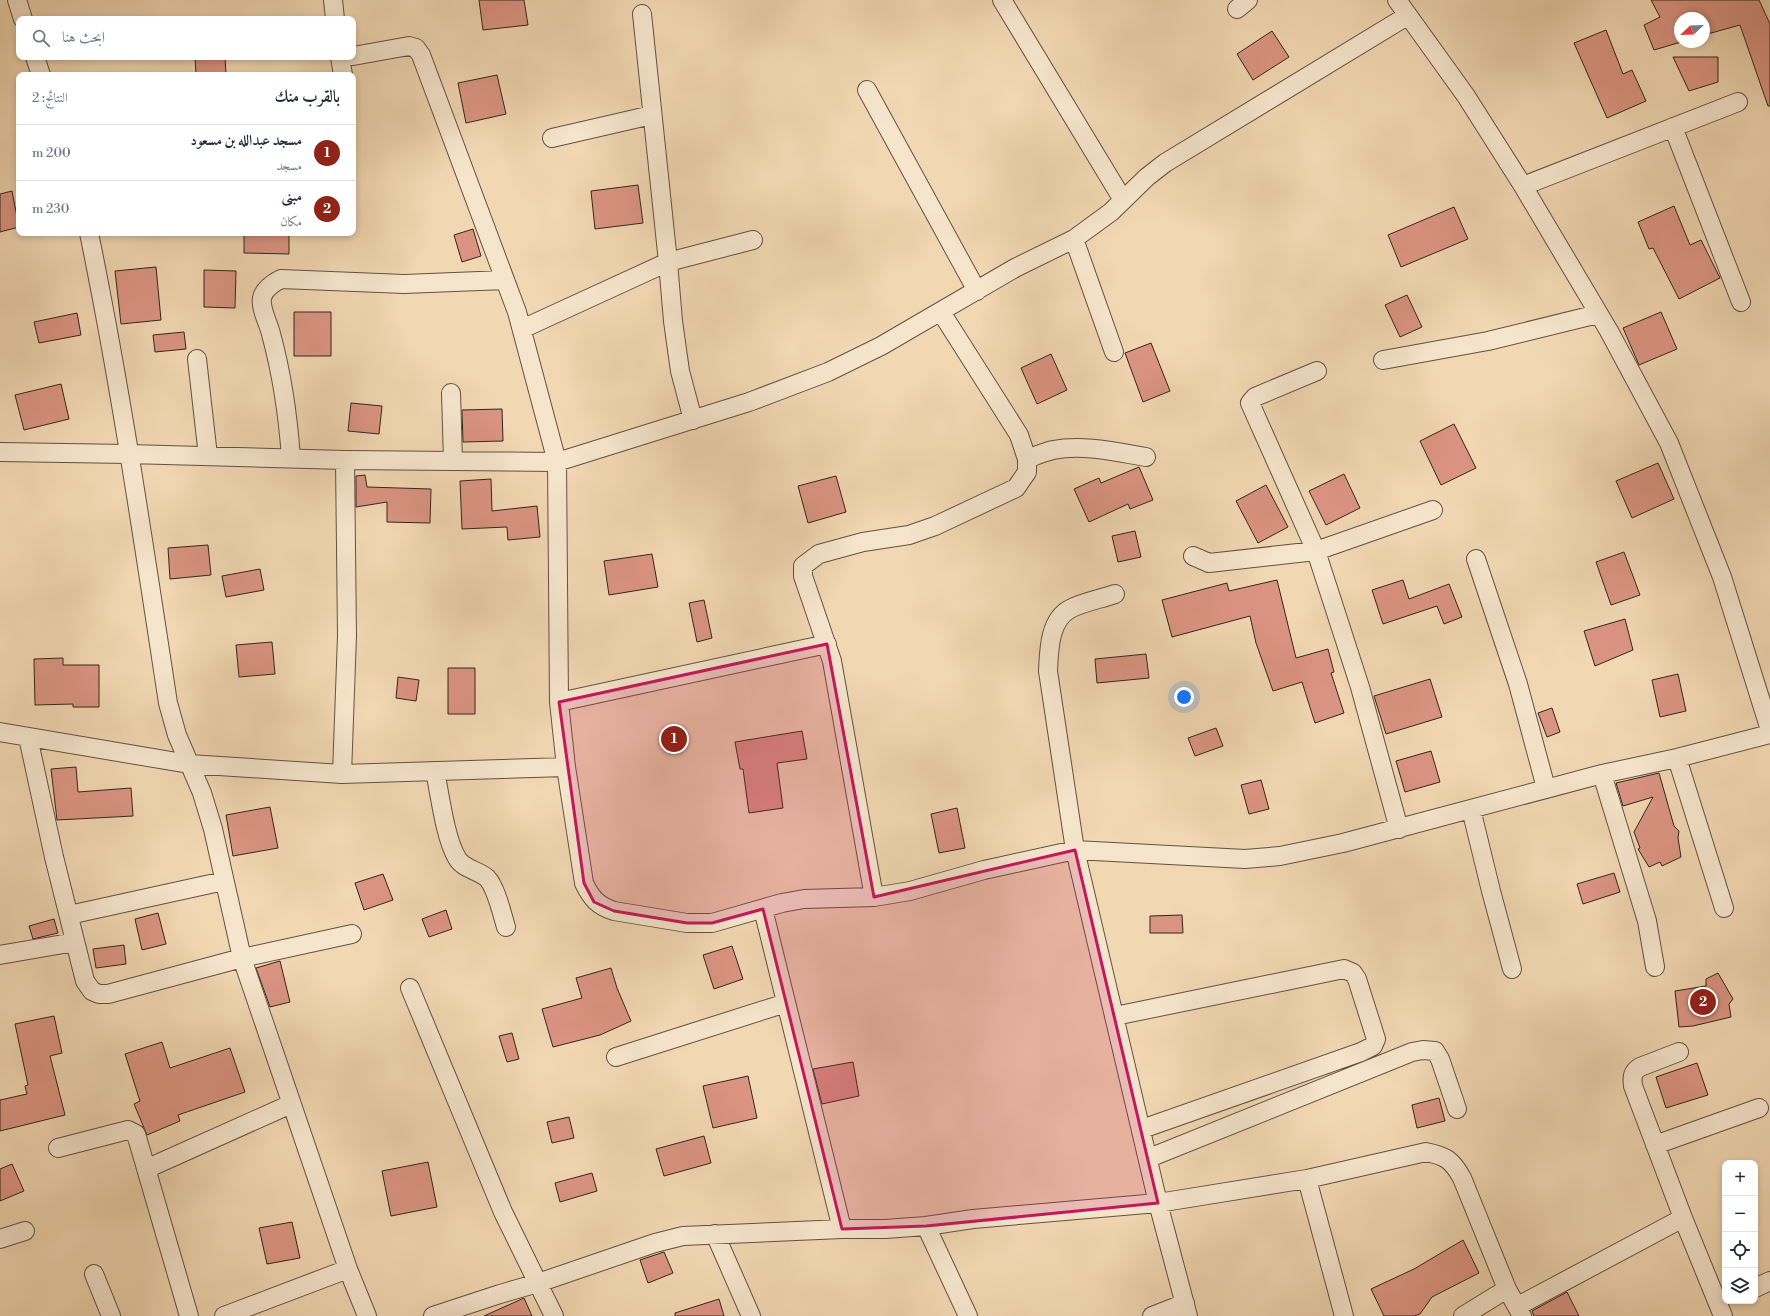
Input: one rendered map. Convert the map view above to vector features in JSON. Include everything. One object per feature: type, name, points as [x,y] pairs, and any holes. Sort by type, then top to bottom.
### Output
[{"type":"street","points":[[17,0],[22,16]]},
{"type":"street","points":[[333,0],[335,16]]},
{"type":"street","points":[[1002,0],[1123,200]]},
{"type":"street","points":[[1397,0],[1407,16],[1466,96],[1523,186],[1609,331],[1669,443],[1722,577],[1770,730]]},
{"type":"street","points":[[642,14],[673,321],[678,355],[693,420]]},
{"type":"street","points":[[0,452],[345,460],[557,462],[693,420],[749,402],[828,372],[881,346],[1015,268],[1074,239],[1110,212],[1165,163],[1407,16]]},
{"type":"street","points":[[356,58],[409,46],[416,48],[422,55],[522,329],[557,462],[559,702],[566,767],[584,883],[594,902],[602,907],[614,911],[687,923],[712,923],[782,903],[804,899],[874,898],[910,891],[984,870],[1074,850],[1245,859],[1280,856],[1343,844],[1546,788],[1677,758],[1770,734]]},
{"type":"street","points":[[36,60],[40,72]]},
{"type":"street","points":[[867,90],[977,291]]},
{"type":"street","points":[[1523,186],[1738,102]]},
{"type":"street","points":[[552,138],[652,115]]},
{"type":"street","points":[[1673,127],[1741,302]]},
{"type":"street","points":[[90,236],[103,300],[129,454],[168,703],[177,735],[202,793],[213,829],[242,958],[348,1269],[367,1316]]},
{"type":"street","points":[[1074,239],[1114,352]]},
{"type":"street","points":[[522,329],[668,262],[752,240]]},
{"type":"street","points":[[291,458],[289,423],[283,389],[262,300],[264,293],[274,282],[280,279],[404,284],[505,280]]},
{"type":"street","points":[[874,898],[835,675],[827,644],[803,576],[803,566],[819,554],[863,542],[909,536],[935,526],[1006,494],[1016,488],[1027,472],[1027,459],[1019,435],[941,312]]},
{"type":"street","points":[[1383,360],[1488,341],[1598,314]]},
{"type":"street","points":[[197,359],[208,456]]},
{"type":"street","points":[[1317,370],[1255,397],[1250,403],[1316,551],[1360,687],[1399,829]]},
{"type":"street","points":[[451,393],[453,461]]},
{"type":"street","points":[[1027,459],[1053,450],[1076,448],[1146,457]]},
{"type":"street","points":[[342,774],[347,636],[345,460]]},
{"type":"street","points":[[1193,556],[1209,563],[1316,551],[1433,510]]},
{"type":"street","points":[[1476,559],[1518,684],[1546,788]]},
{"type":"street","points":[[1115,594],[1069,609],[1060,618],[1053,631],[1049,645],[1048,671],[1074,850],[1149,1158],[1158,1203],[1186,1309],[1152,1316]]},
{"type":"street","points":[[559,702],[827,644]]},
{"type":"street","points":[[0,732],[190,764],[342,774],[566,767]]},
{"type":"street","points":[[28,737],[54,857],[75,942],[85,981],[92,991],[99,994],[108,994],[242,958],[352,934]]},
{"type":"street","points":[[1677,758],[1724,908]]},
{"type":"street","points":[[435,771],[451,847],[458,860],[465,866],[486,878],[491,884],[506,927]]},
{"type":"street","points":[[1602,774],[1647,920],[1655,967]]},
{"type":"street","points":[[1471,809],[1512,969]]},
{"type":"street","points":[[69,915],[224,881]]},
{"type":"street","points":[[763,909],[842,1229]]},
{"type":"street","points":[[0,955],[75,942]]},
{"type":"street","points":[[1115,1016],[1344,969],[1353,973],[1357,980],[1376,1038],[1373,1046],[1361,1052],[1142,1129]]},
{"type":"street","points":[[410,988],[502,1212],[554,1316]]},
{"type":"street","points":[[616,1057],[786,1003]]},
{"type":"street","points":[[1149,1158],[1412,1052],[1423,1050],[1435,1051],[1440,1059],[1457,1109]]},
{"type":"street","points":[[1680,1052],[1640,1067],[1635,1071],[1632,1077],[1633,1086],[1683,1218],[1723,1307]]},
{"type":"street","points":[[146,1170],[291,1104]]},
{"type":"street","points":[[1655,1145],[1759,1108]]},
{"type":"street","points":[[58,1148],[121,1132],[132,1131],[136,1134],[189,1316]]},
{"type":"street","points":[[433,1316],[538,1283],[655,1243],[683,1236],[842,1229],[885,1229],[926,1226],[973,1219],[1158,1203],[1307,1179],[1426,1152],[1441,1155],[1454,1164],[1462,1178],[1507,1288],[1520,1311],[1683,1218]]},
{"type":"street","points":[[1307,1179],[1344,1316]]},
{"type":"street","points":[[926,1226],[968,1316]]},
{"type":"street","points":[[0,1239],[24,1231]]},
{"type":"street","points":[[715,1234],[751,1316]]},
{"type":"street","points":[[224,1316],[348,1269]]},
{"type":"street","points":[[94,1274],[112,1316]]},
{"type":"street","points":[[1758,1287],[1770,1281]]},
{"type":"street","points":[[1463,1316],[1507,1288]]},
{"type":"highlighted area","points":[[827,644],[874,897],[1075,850],[1158,1203],[926,1226],[842,1229],[763,909],[712,923],[687,923],[614,911],[594,902],[584,883],[559,702]]},
{"type":"building","points":[[479,0],[524,0],[528,25],[483,30]]},
{"type":"building","points":[[1651,0],[1759,0],[1770,24],[1770,106],[1768,106],[1740,25],[1710,33],[1710,12],[1674,12],[1674,44],[1654,50],[1644,25],[1660,17]]},
{"type":"building","points":[[1606,30],[1623,74],[1632,70],[1646,101],[1607,118],[1574,43]]},
{"type":"building","points":[[1272,31],[1289,57],[1253,80],[1237,54]]},
{"type":"building","points":[[1673,57],[1718,57],[1718,82],[1689,91]]},
{"type":"building","points":[[195,60],[225,60],[226,72],[196,72]]},
{"type":"building","points":[[497,75],[506,114],[466,123],[458,83]]},
{"type":"building","points":[[638,185],[643,223],[595,229],[591,191]]},
{"type":"building","points":[[12,191],[16,212],[16,228],[0,232],[0,194]]},
{"type":"building","points":[[1674,206],[1690,245],[1701,240],[1720,278],[1679,299],[1653,248],[1649,249],[1638,222]]},
{"type":"building","points":[[1454,207],[1468,239],[1401,267],[1388,235]]},
{"type":"building","points":[[473,229],[481,256],[462,262],[454,235]]},
{"type":"building","points":[[244,236],[289,236],[289,254],[244,253]]},
{"type":"building","points":[[156,267],[161,320],[121,324],[115,271]]},
{"type":"building","points":[[204,270],[236,271],[235,308],[204,307]]},
{"type":"building","points":[[1407,295],[1422,327],[1400,337],[1385,305]]},
{"type":"building","points":[[294,312],[331,312],[331,356],[294,356]]},
{"type":"building","points":[[1661,312],[1677,349],[1639,365],[1623,328]]},
{"type":"building","points":[[77,313],[81,335],[39,343],[34,322]]},
{"type":"building","points":[[184,332],[186,349],[155,352],[153,335]]},
{"type":"building","points":[[1151,343],[1170,391],[1143,402],[1125,353]]},
{"type":"building","points":[[1051,354],[1067,390],[1037,404],[1021,368]]},
{"type":"building","points":[[61,384],[69,419],[24,430],[15,395]]},
{"type":"building","points":[[351,403],[382,406],[379,434],[348,431]]},
{"type":"building","points":[[502,409],[503,441],[463,442],[462,410]]},
{"type":"building","points":[[1454,424],[1476,468],[1441,485],[1420,441]]},
{"type":"building","points":[[1658,463],[1674,499],[1632,518],[1616,481]]},
{"type":"building","points":[[1139,467],[1153,500],[1130,509],[1128,504],[1089,522],[1074,489],[1099,478],[1101,483]]},
{"type":"building","points":[[1344,474],[1360,508],[1326,525],[1309,491]]},
{"type":"building","points":[[365,475],[367,487],[431,489],[430,523],[387,522],[387,502],[356,507],[356,476]]},
{"type":"building","points":[[836,476],[846,512],[808,523],[798,486]]},
{"type":"building","points":[[491,479],[492,511],[537,506],[540,537],[508,540],[507,527],[462,529],[460,481]]},
{"type":"building","points":[[1266,485],[1288,527],[1258,543],[1236,501]]},
{"type":"building","points":[[1135,531],[1141,557],[1118,562],[1112,536]]},
{"type":"building","points":[[208,545],[211,575],[170,579],[168,548]]},
{"type":"building","points":[[1624,552],[1640,595],[1611,605],[1596,562]]},
{"type":"building","points":[[652,554],[658,587],[609,595],[604,561]]},
{"type":"building","points":[[260,569],[264,590],[226,597],[222,576]]},
{"type":"building","points":[[1277,580],[1296,658],[1328,649],[1334,672],[1331,673],[1344,713],[1315,723],[1302,682],[1273,691],[1256,643],[1250,616],[1172,637],[1162,600],[1227,583],[1229,591]]},
{"type":"building","points":[[1403,580],[1409,599],[1449,584],[1462,617],[1444,624],[1437,606],[1383,624],[1372,590]]},
{"type":"building","points":[[704,600],[712,638],[697,642],[689,603]]},
{"type":"building","points":[[1625,619],[1633,650],[1595,666],[1584,631]]},
{"type":"building","points":[[272,642],[275,674],[239,677],[236,645]]},
{"type":"building","points":[[1146,654],[1149,678],[1097,683],[1095,659]]},
{"type":"building","points":[[63,658],[63,665],[99,665],[99,707],[73,707],[73,704],[35,705],[34,659]]},
{"type":"building","points":[[448,668],[475,668],[475,714],[448,714]]},
{"type":"building","points":[[1678,674],[1686,711],[1660,717],[1652,680]]},
{"type":"building","points":[[398,677],[419,680],[416,701],[396,698]]},
{"type":"building","points":[[1430,679],[1442,717],[1386,734],[1374,696]]},
{"type":"building","points":[[1552,708],[1560,732],[1547,737],[1538,713]]},
{"type":"building","points":[[1216,728],[1223,746],[1195,756],[1188,738]]},
{"type":"building","points":[[802,731],[807,759],[777,763],[783,808],[749,813],[743,769],[740,769],[735,742]]},
{"type":"building","points":[[1431,751],[1440,782],[1405,792],[1396,761]]},
{"type":"building","points":[[76,767],[78,792],[131,788],[133,816],[57,820],[51,769]]},
{"type":"building","points":[[1659,773],[1674,826],[1679,831],[1678,838],[1681,857],[1662,866],[1660,862],[1649,867],[1638,849],[1640,848],[1634,832],[1653,797],[1623,806],[1616,783]]},
{"type":"building","points":[[1261,780],[1269,809],[1249,814],[1241,785]]},
{"type":"building","points":[[270,807],[278,848],[233,856],[226,815]]},
{"type":"building","points":[[957,808],[965,848],[939,853],[931,814]]},
{"type":"building","points":[[1614,873],[1620,892],[1583,904],[1577,884]]},
{"type":"building","points":[[383,874],[393,900],[364,910],[355,883]]},
{"type":"building","points":[[446,910],[452,929],[429,937],[422,919]]},
{"type":"building","points":[[158,913],[166,944],[142,950],[135,919]]},
{"type":"building","points":[[1182,915],[1183,933],[1150,933],[1150,916]]},
{"type":"building","points":[[54,919],[58,933],[33,939],[29,926]]},
{"type":"building","points":[[124,945],[126,964],[96,968],[93,949]]},
{"type":"building","points":[[732,946],[743,979],[714,989],[703,955]]},
{"type":"building","points":[[280,961],[290,1002],[270,1007],[256,968]]},
{"type":"building","points":[[611,968],[617,988],[631,1021],[600,1035],[553,1047],[542,1009],[582,998],[576,978]]},
{"type":"building","points":[[1718,973],[1733,999],[1729,1004],[1731,1017],[1693,1026],[1679,1027],[1675,991],[1706,986],[1706,979]]},
{"type":"building","points":[[54,1016],[62,1053],[50,1056],[65,1115],[0,1131],[0,1100],[27,1094],[25,1086],[28,1085],[15,1024]]},
{"type":"building","points":[[512,1033],[519,1059],[507,1062],[499,1036]]},
{"type":"building","points":[[162,1042],[170,1068],[230,1048],[245,1092],[178,1115],[180,1121],[147,1135],[134,1104],[140,1101],[125,1054]]},
{"type":"building","points":[[853,1062],[859,1096],[822,1104],[813,1069]]},
{"type":"building","points":[[1697,1063],[1708,1095],[1666,1108],[1656,1077]]},
{"type":"building","points":[[748,1076],[757,1118],[713,1128],[703,1086]]},
{"type":"building","points":[[1439,1098],[1445,1121],[1417,1128],[1412,1105]]},
{"type":"building","points":[[569,1117],[574,1138],[552,1143],[547,1122]]},
{"type":"building","points":[[704,1136],[711,1163],[664,1176],[656,1149]]},
{"type":"building","points":[[428,1162],[437,1207],[391,1216],[382,1171]]},
{"type":"building","points":[[12,1164],[24,1191],[0,1201],[0,1169]]},
{"type":"building","points":[[592,1173],[597,1191],[560,1202],[555,1183]]},
{"type":"building","points":[[292,1222],[300,1258],[267,1264],[259,1228]]},
{"type":"building","points":[[1463,1240],[1479,1273],[1432,1297],[1420,1314],[1414,1316],[1384,1316],[1371,1289],[1414,1269]]},
{"type":"building","points":[[664,1252],[673,1273],[648,1283],[640,1260]]},
{"type":"building","points":[[1567,1292],[1579,1316],[1534,1316],[1532,1311]]},
{"type":"building","points":[[524,1298],[532,1316],[484,1316]]},
{"type":"building","points":[[719,1299],[724,1316],[675,1316],[675,1313]]},
{"type":"place","name":"مسجد عبدالله بن مسعود","points":[[674,739]]},
{"type":"place","name":"مبنى","points":[[1703,1002]]}]
